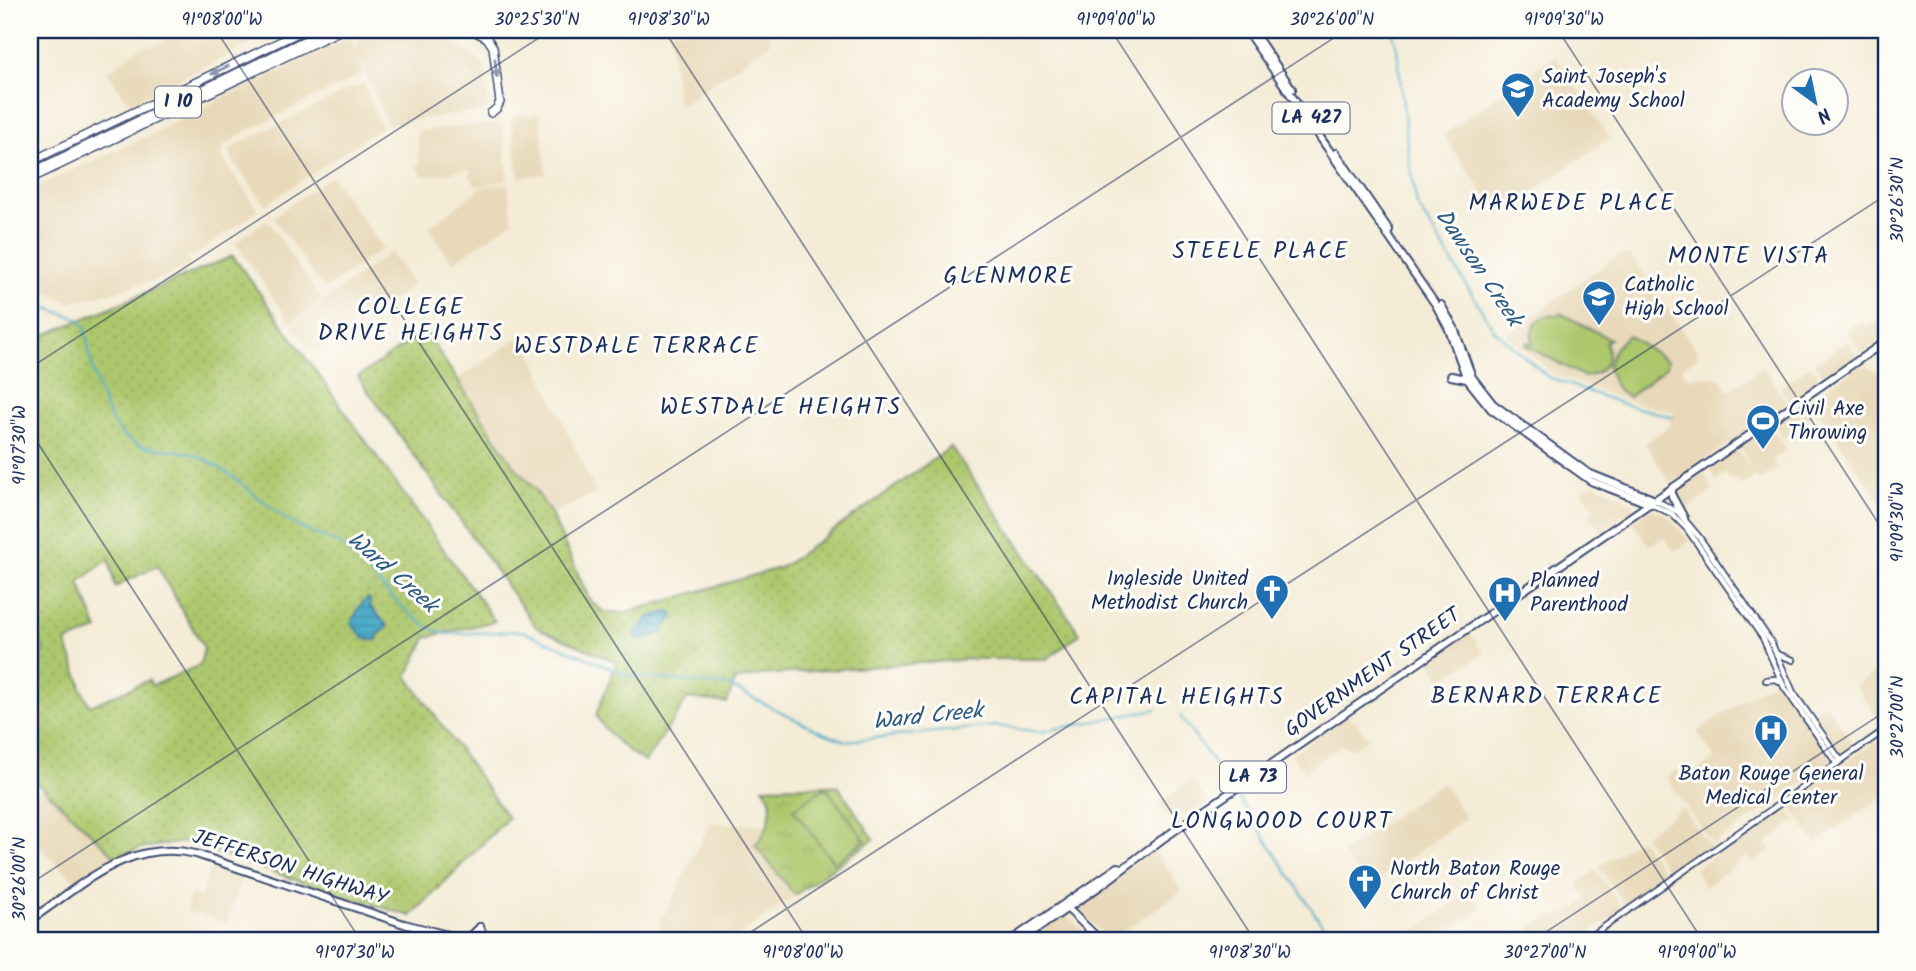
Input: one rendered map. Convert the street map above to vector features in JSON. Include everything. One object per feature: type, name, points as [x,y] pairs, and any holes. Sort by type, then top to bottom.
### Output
[{"type":"highway","name":"I 10","points":[[30,162],[304,30]]},
{"type":"highway","name":"I 10","points":[[30,173],[326,30]]},
{"type":"highway","points":[[30,179],[341,30]]},
{"type":"highway","points":[[451,30],[456,30]]},
{"type":"highway","points":[[472,30],[487,38],[493,47],[500,102],[498,108],[491,113]]},
{"type":"main road","name":"LA 427","points":[[1246,30],[1436,305],[1448,327],[1467,379],[1488,406],[1582,475],[1624,495],[1673,508],[1684,518],[1753,615],[1777,654],[1780,670]]},
{"type":"main road","name":"LA 427","points":[[1252,30],[1447,313],[1469,370],[1485,396],[1588,473],[1653,502]]},
{"type":"main road","name":"GOVERNMENT STREET","points":[[1010,941],[1082,899],[1122,868],[1886,341]]},
{"type":"main road","points":[[1451,376],[1467,379]]},
{"type":"main road","points":[[1672,488],[1671,496],[1684,518]]},
{"type":"main road","points":[[1624,495],[1636,505],[1634,514]]},
{"type":"main road","points":[[1653,502],[1672,514],[1687,529],[1763,638],[1793,692],[1839,762]]},
{"type":"main road","points":[[1777,654],[1793,660]]},
{"type":"main road","points":[[1780,670],[1782,682],[1839,762]]},
{"type":"main road","points":[[1766,680],[1776,679],[1782,682]]},
{"type":"main road","points":[[1584,941],[1886,729]]},
{"type":"main road","name":"JEFFERSON HIGHWAY","points":[[30,920],[120,861],[144,852],[174,850],[195,854],[412,926],[470,941],[480,927],[486,941]]},
{"type":"main road","name":"GOVERNMENT STREET","points":[[1019,941],[1118,867],[1122,868]]},
{"type":"main road","points":[[1079,919],[1078,908],[1082,899]]},
{"type":"main road","points":[[1065,907],[1101,941]]},
{"type":"shaded area","points":[[159,30],[275,30],[132,102],[127,100],[107,72],[141,47],[158,44],[165,39]]},
{"type":"shaded area","points":[[380,30],[430,31],[475,57],[486,74],[488,110],[388,125],[355,48],[360,37]]},
{"type":"shaded area","points":[[670,30],[769,30],[770,43],[678,107]]},
{"type":"shaded area","points":[[351,37],[364,73],[225,144],[222,151],[224,161],[258,210],[194,256],[184,254],[191,264],[163,278],[71,303],[30,285],[30,190]]},
{"type":"shaded area","points":[[1555,56],[1610,138],[1499,215],[1443,135]]},
{"type":"shaded area","points":[[364,83],[381,127],[265,205],[233,161],[230,150]]},
{"type":"shaded area","points":[[521,114],[540,114],[546,174],[519,178],[511,119]]},
{"type":"shaded area","points":[[498,123],[502,126],[508,178],[506,180],[477,186],[470,176],[470,169],[422,176],[417,168],[417,131]]},
{"type":"shaded area","points":[[331,176],[383,248],[324,290],[273,217]]},
{"type":"shaded area","points":[[508,184],[513,221],[452,263],[429,227],[484,186]]},
{"type":"shaded area","points":[[264,221],[269,223],[320,298],[321,302],[291,324],[236,243]]},
{"type":"shaded area","points":[[391,252],[413,285],[315,353],[291,327]]},
{"type":"shaded area","name":"Catholic High School","points":[[1620,254],[1630,255],[1698,352],[1697,357],[1681,368],[1687,378],[1718,376],[1729,391],[1763,367],[1787,403],[1671,484],[1645,443],[1671,425],[1669,421],[1675,412],[1630,402],[1555,375],[1506,335]]},
{"type":"shaded area","points":[[1886,315],[1886,337],[1865,352],[1860,351],[1846,331],[1862,320],[1867,326]]},
{"type":"shaded area","points":[[525,333],[525,340],[596,493],[551,514],[535,489],[512,463],[457,380]]},
{"type":"shaded area","points":[[1847,341],[1856,356],[1826,379],[1815,363]]},
{"type":"shaded area","points":[[1862,364],[1886,376],[1886,510],[1810,399]]},
{"type":"shaded area","points":[[1811,365],[1822,381],[1791,403],[1780,387]]},
{"type":"shaded area","points":[[1805,403],[1813,414],[1783,439],[1774,425]]},
{"type":"shaded area","points":[[1770,426],[1787,450],[1772,460],[1777,468],[1759,481],[1756,476],[1741,486],[1736,479],[1731,481],[1726,474],[1716,480],[1709,470],[1738,450],[1754,473],[1740,446]]},
{"type":"shaded area","points":[[1703,473],[1714,490],[1685,510],[1674,493]]},
{"type":"shaded area","points":[[1594,484],[1623,497],[1635,507],[1602,532],[1588,514],[1595,508],[1582,490]]},
{"type":"shaded area","points":[[1649,509],[1666,514],[1690,541],[1674,551],[1664,537],[1649,546],[1633,521]]},
{"type":"shaded area","points":[[1468,634],[1484,654],[1442,680],[1430,660]]},
{"type":"shaded area","points":[[1886,665],[1886,724],[1883,726],[1855,686]]},
{"type":"shaded area","name":"Baton Rouge General Medical Center","points":[[1774,680],[1831,758],[1829,764],[1713,845],[1666,777],[1676,770],[1683,780],[1715,759],[1698,733],[1699,730]]},
{"type":"shaded area","points":[[1826,704],[1855,747],[1844,754],[1839,753],[1813,714]]},
{"type":"shaded area","points":[[1347,716],[1357,722],[1368,739],[1352,749],[1341,745],[1305,773],[1293,753]]},
{"type":"shaded area","points":[[1883,736],[1886,741],[1886,768],[1880,773],[1886,782],[1886,794],[1816,843],[1788,803]]},
{"type":"shaded area","points":[[1193,779],[1208,803],[1178,825],[1175,824],[1159,803]]},
{"type":"shaded area","points":[[1442,782],[1466,818],[1367,888],[1342,853]]},
{"type":"shaded area","points":[[836,783],[874,839],[731,941],[674,941],[659,925],[710,823],[766,825],[772,801],[763,785]]},
{"type":"shaded area","points":[[40,786],[116,857],[77,883],[30,837],[30,799]]},
{"type":"shaded area","points":[[1785,806],[1796,821],[1766,842],[1772,850],[1753,863],[1748,856],[1704,887],[1695,869]]},
{"type":"shaded area","points":[[1682,808],[1711,848],[1671,876],[1644,835]]},
{"type":"shaded area","points":[[1640,838],[1668,878],[1626,907],[1599,867]]},
{"type":"shaded area","points":[[1154,849],[1182,891],[1109,941],[1082,912],[1083,900]]},
{"type":"shaded area","points":[[211,865],[242,875],[227,923],[186,911],[191,894],[201,897]]},
{"type":"shaded area","points":[[1596,870],[1623,910],[1577,941],[1512,941],[1547,917],[1566,914],[1587,899],[1577,884]]},
{"type":"shaded area","points":[[1470,892],[1481,908],[1435,941],[1407,941],[1405,938]]},
{"type":"shaded area","points":[[1061,915],[1066,915],[1094,941],[1074,941],[1069,935],[1060,941],[1052,941],[1042,928]]},
{"type":"green space","points":[[233,256],[495,621],[427,637],[407,676],[508,818],[411,916],[184,842],[141,848],[116,857],[41,786],[30,781],[30,660],[45,653],[30,617],[30,345],[40,337]],"holes":[[[109,559],[115,587],[157,566],[204,648],[200,665],[152,686],[149,680],[90,706],[80,686],[66,642],[98,630],[79,582]]]},
{"type":"green space","points":[[1560,313],[1610,339],[1605,342],[1607,360],[1597,373],[1585,377],[1526,346],[1527,342],[1533,344],[1532,332],[1540,319]]},
{"type":"green space","points":[[425,331],[512,463],[535,489],[551,514],[590,601],[604,612],[625,613],[782,567],[951,447],[1080,634],[1047,659],[972,659],[761,675],[735,680],[727,703],[688,698],[645,762],[617,742],[596,715],[617,662],[537,628],[358,377]]},
{"type":"green space","points":[[1628,335],[1667,361],[1666,367],[1629,397],[1615,384],[1608,366],[1614,349]]},
{"type":"green space","points":[[838,786],[874,839],[795,895],[755,845],[770,816],[770,800],[763,787]]},
{"type":"green space","points":[[824,788],[865,840],[834,863],[793,809]]},
{"type":"water","points":[[368,598],[370,606],[387,625],[385,630],[379,633],[377,640],[365,639],[351,623],[361,604]]},
{"type":"water","points":[[672,613],[674,618],[665,626],[663,632],[644,639],[636,638],[636,632],[650,617]]},
{"type":"waterway","name":"Dawson Creek","points":[[1392,30],[1397,48],[1408,151],[1417,205],[1494,330],[1548,377],[1626,405],[1673,417]]},
{"type":"waterway","name":"Ward Creek","points":[[30,302],[81,320],[102,400],[111,420],[122,434],[148,447],[198,456],[223,470],[294,524],[342,546],[405,610],[433,629],[447,634],[522,631],[630,676],[729,686],[823,733],[846,741],[996,726],[1040,732],[1157,709]]},
{"type":"waterway","points":[[1180,716],[1229,784]]},
{"type":"waterway","points":[[1238,797],[1333,941]]},
{"type":"place","name":"Saint Joseph's Academy School","points":[[1518,119]]},
{"type":"place","name":"Catholic High School","points":[[1599,327]]},
{"type":"place","name":"Civil Axe Throwing","points":[[1763,451]]},
{"type":"place","name":"Ingleside United Methodist Church","points":[[1272,621]]},
{"type":"place","name":"Planned Parenthood","points":[[1505,623]]},
{"type":"place","name":"Baton Rouge General Medical Center","points":[[1771,761]]},
{"type":"place","name":"North Baton Rouge Church of Christ","points":[[1365,911]]},
{"type":"district","name":"MARWEDE PLACE","points":[[1572,204]]},
{"type":"district","name":"STEELE PLACE","points":[[1261,252]]},
{"type":"district","name":"MONTE VISTA","points":[[1749,257]]},
{"type":"district","name":"GLENMORE","points":[[1009,277]]},
{"type":"district","name":"COLLEGE DRIVE HEIGHTS","points":[[411,321]]},
{"type":"district","name":"WESTDALE TERRACE","points":[[637,347]]},
{"type":"district","name":"WESTDALE HEIGHTS","points":[[781,408]]},
{"type":"district","name":"BERNARD TERRACE","points":[[1547,697]]},
{"type":"district","name":"CAPITAL HEIGHTS","points":[[1177,698]]},
{"type":"district","name":"LONGWOOD COURT","points":[[1282,822]]}]
